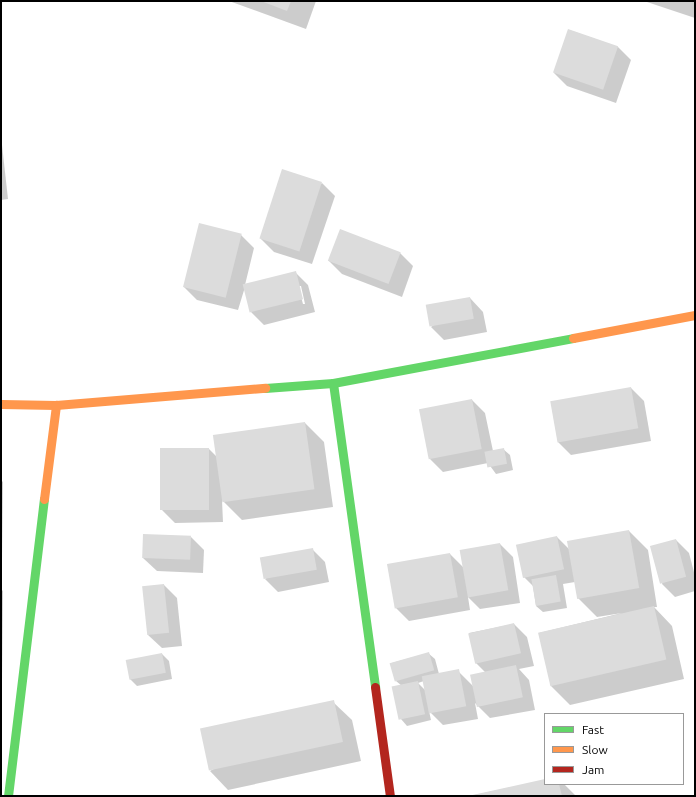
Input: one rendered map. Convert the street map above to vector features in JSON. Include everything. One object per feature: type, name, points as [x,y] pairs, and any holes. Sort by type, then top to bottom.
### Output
[{"type":"street","points":[[1,404],[56,405],[333,382],[695,315]]},
{"type":"street","points":[[333,382],[390,796]]},
{"type":"street","points":[[8,796],[56,405]]},
{"type":"building","points":[[261,1],[291,1],[287,11]]},
{"type":"building","points":[[568,29],[618,46],[603,90],[553,72]]},
{"type":"building","points":[[282,169],[322,182],[299,251],[259,238]]},
{"type":"building","points":[[199,223],[242,234],[226,298],[183,287]]},
{"type":"building","points":[[340,229],[401,252],[388,284],[328,261]]},
{"type":"building","points":[[296,271],[303,299],[250,312],[243,284]]},
{"type":"building","points":[[470,297],[474,319],[430,326],[426,305]]},
{"type":"building","points":[[631,387],[638,428],[558,443],[550,401]]},
{"type":"building","points":[[472,399],[482,449],[429,459],[419,409]]},
{"type":"building","points":[[305,422],[314,489],[222,502],[213,435]]},
{"type":"building","points":[[160,448],[209,448],[209,510],[160,510]]},
{"type":"building","points":[[504,448],[507,464],[487,468],[484,452]]},
{"type":"building","points":[[629,530],[639,588],[577,599],[567,541]]},
{"type":"building","points":[[143,534],[191,536],[190,560],[142,558]]},
{"type":"building","points":[[557,536],[564,569],[523,578],[516,545]]},
{"type":"building","points":[[676,539],[686,577],[660,584],[650,546]]},
{"type":"building","points":[[500,543],[508,590],[468,597],[460,550]]},
{"type":"building","points":[[313,548],[317,570],[264,579],[260,557]]},
{"type":"building","points":[[450,553],[458,597],[395,608],[387,564]]},
{"type":"building","points":[[556,575],[561,602],[536,606],[531,579]]},
{"type":"building","points":[[164,584],[169,633],[147,635],[142,586]]},
{"type":"building","points":[[654,606],[666,660],[550,686],[538,633]]},
{"type":"building","points":[[514,623],[521,653],[475,664],[468,634]]},
{"type":"building","points":[[429,652],[434,670],[395,682],[390,663]]},
{"type":"building","points":[[162,653],[166,673],[129,680],[126,660]]},
{"type":"building","points":[[516,665],[523,697],[477,707],[470,675]]},
{"type":"building","points":[[459,669],[466,706],[429,714],[422,676]]},
{"type":"building","points":[[418,681],[425,714],[399,720],[392,687]]},
{"type":"building","points":[[334,700],[343,742],[209,771],[200,728]]},
{"type":"building","points":[[544,779],[544,785],[559,785],[562,796],[468,796]]},
{"type":"traffic: fast","points":[[265,388],[333,383],[573,338]]},
{"type":"traffic: fast","points":[[333,383],[375,687]]},
{"type":"traffic: fast","points":[[8,796],[44,499]]},
{"type":"traffic: slow","points":[[573,338],[695,315]]},
{"type":"traffic: slow","points":[[1,404],[56,405],[265,388]]},
{"type":"traffic: slow","points":[[44,499],[56,405]]},
{"type":"traffic: jam","points":[[375,687],[390,796]]}]
